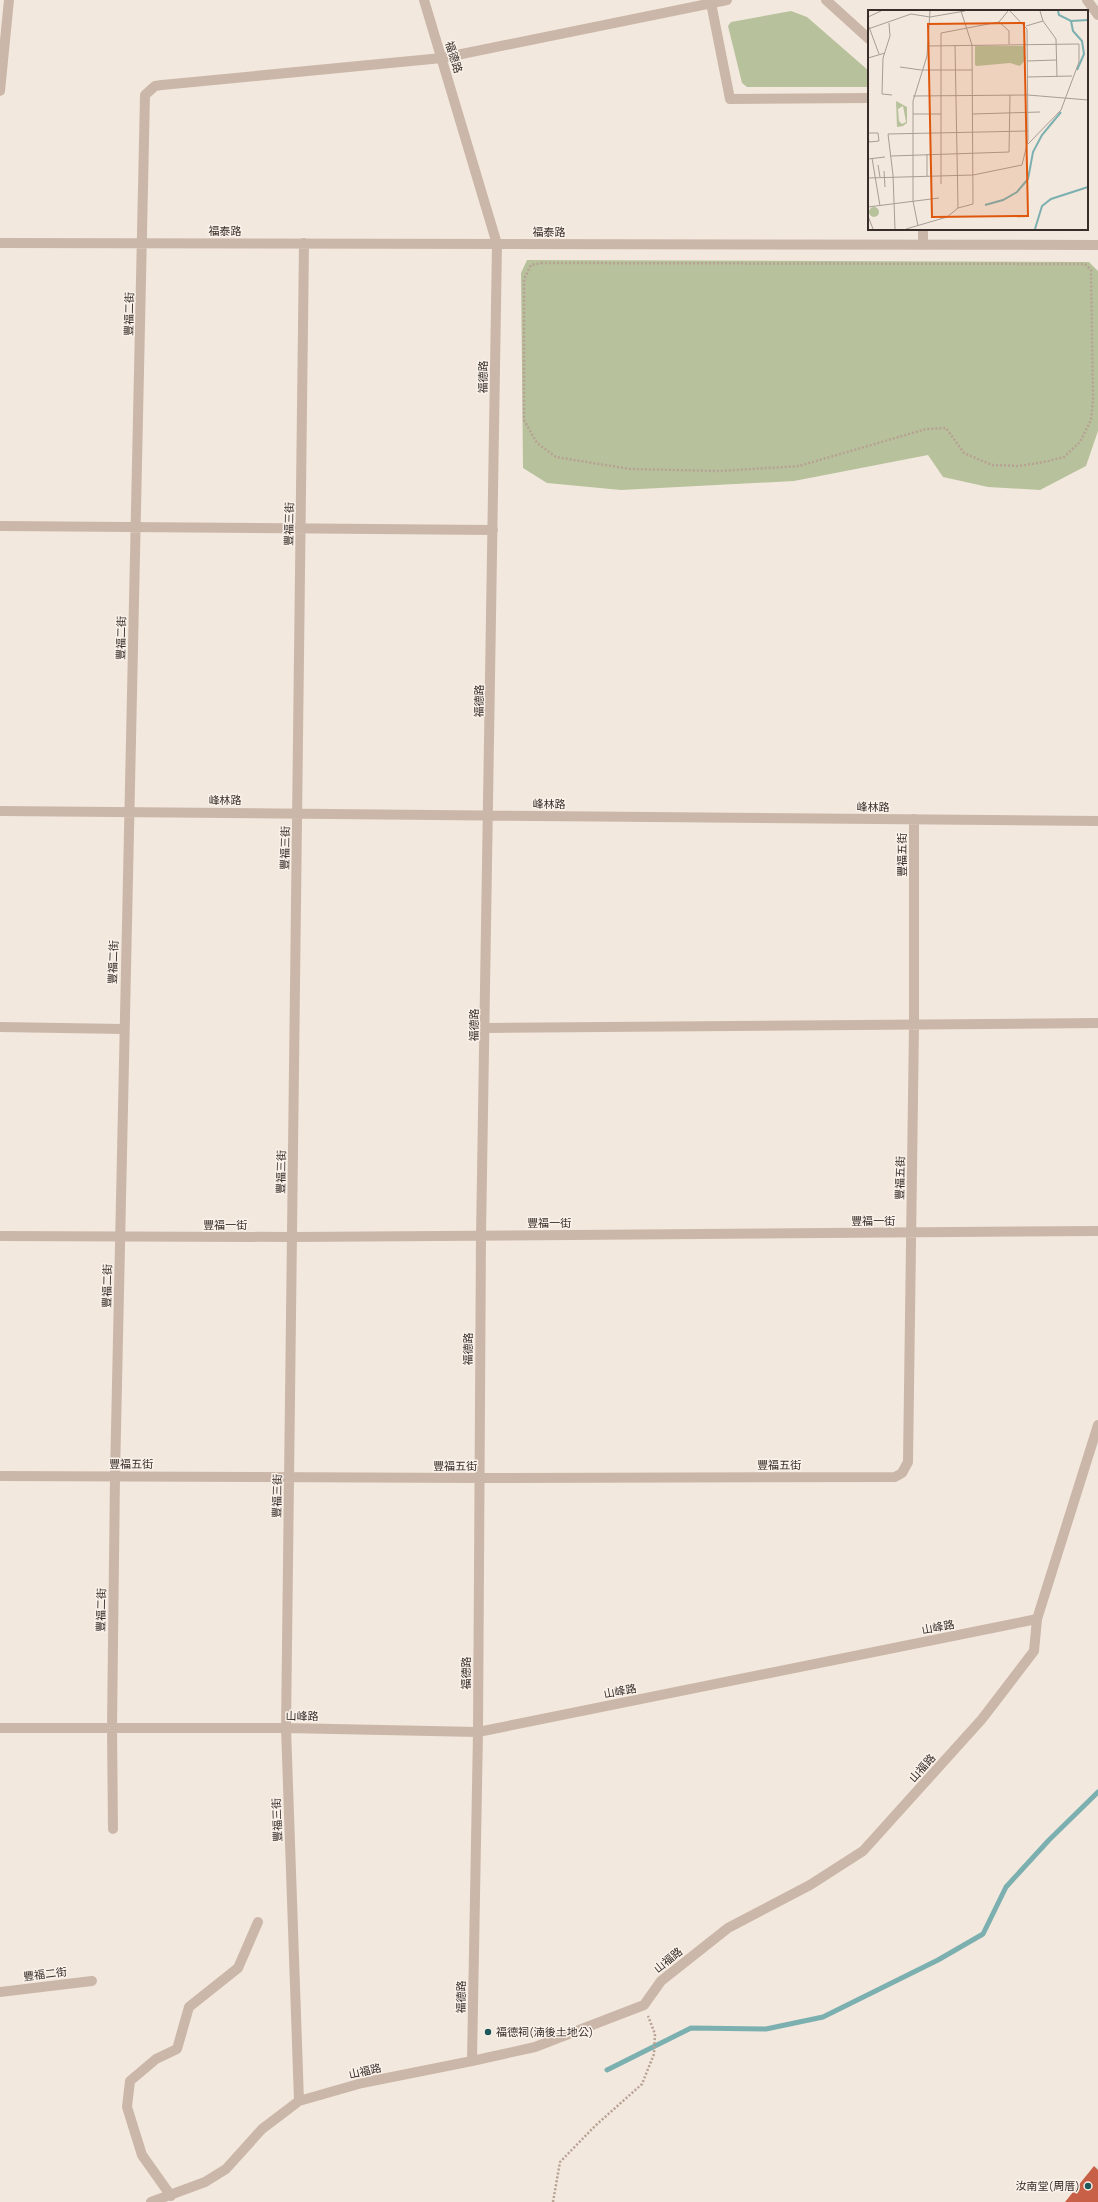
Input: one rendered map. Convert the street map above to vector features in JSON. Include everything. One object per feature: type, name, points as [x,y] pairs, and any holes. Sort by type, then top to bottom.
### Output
[{"type":"street","points":[[0,91],[9,0]]},
{"type":"street","name":"福德路","points":[[424,0],[496,244],[479,1478],[478,1732],[472,2060]]},
{"type":"street","points":[[442,58],[727,0]]},
{"type":"street","points":[[826,0],[868,39]]},
{"type":"street","points":[[1087,0],[1098,15]]},
{"type":"street","points":[[711,3],[730,99],[868,98]]},
{"type":"street","name":"豐福二街","points":[[113,1829],[112,1728],[115,1476],[123,1029],[145,95],[156,86],[162,85],[442,58]]},
{"type":"street","points":[[923,230],[923,245]]},
{"type":"street","name":"福泰路","points":[[0,243],[1098,245]]},
{"type":"street","name":"豐福三街","points":[[299,2101],[286,1728],[304,243]]},
{"type":"street","points":[[0,526],[493,530]]},
{"type":"street","name":"峰林路","points":[[0,811],[298,812],[1098,821]]},
{"type":"street","name":"豐福五街","points":[[0,1476],[479,1478],[895,1477],[902,1473],[908,1462],[914,1024],[914,819]]},
{"type":"street","points":[[486,1028],[1098,1023]]},
{"type":"street","points":[[0,1027],[123,1029]]},
{"type":"street","name":"豐福一街","points":[[0,1236],[292,1237],[1098,1231]]},
{"type":"street","points":[[1036,1619],[1098,1426]]},
{"type":"street","name":"山峰路","points":[[0,1728],[286,1728],[478,1732],[1036,1619]]},
{"type":"street","name":"山福路","points":[[151,2202],[171,2196],[205,2182],[226,2169],[262,2129],[299,2101],[362,2083],[535,2047],[644,2005],[661,1981],[728,1928],[810,1885],[863,1851],[982,1720],[1034,1651],[1036,1619]]},
{"type":"street","points":[[171,2196],[142,2155],[127,2107],[130,2081],[156,2059],[177,2049],[190,2007],[238,1968],[258,1922]]},
{"type":"street","name":"豐福二街","points":[[0,1992],[92,1981]]},
{"type":"path","points":[[541,263],[1085,264],[1091,270],[1093,400],[1091,420],[1080,442],[1064,457],[1019,466],[992,465],[964,454],[946,428],[926,430],[799,466],[719,471],[630,469],[556,457],[537,443],[524,420],[524,279],[531,265],[541,263]]},
{"type":"path","points":[[553,2202],[560,2162],[595,2126],[642,2084],[654,2054],[654,2034],[644,2005]]},
{"type":"green space","points":[[791,11],[807,17],[868,70],[868,87],[747,87],[742,83],[728,26],[731,22]]},
{"type":"green space","points":[[527,260],[1089,262],[1098,271],[1098,431],[1086,466],[1040,490],[988,487],[943,477],[928,455],[794,481],[621,490],[547,483],[523,468],[521,273]]},
{"type":"building","name":"汝南堂(周厝)","points":[[1094,2166],[1098,2170],[1098,2202],[1065,2202]]},
{"type":"waterway","points":[[607,2070],[691,2028],[766,2029],[823,2017],[938,1960],[983,1934],[1006,1887],[1049,1840],[1098,1792]]},
{"type":"place","name":"福德祠(湳後土地公)","points":[[488,2032]]},
{"type":"place","name":"汝南堂(周厝)","points":[[1088,2186]]}]
